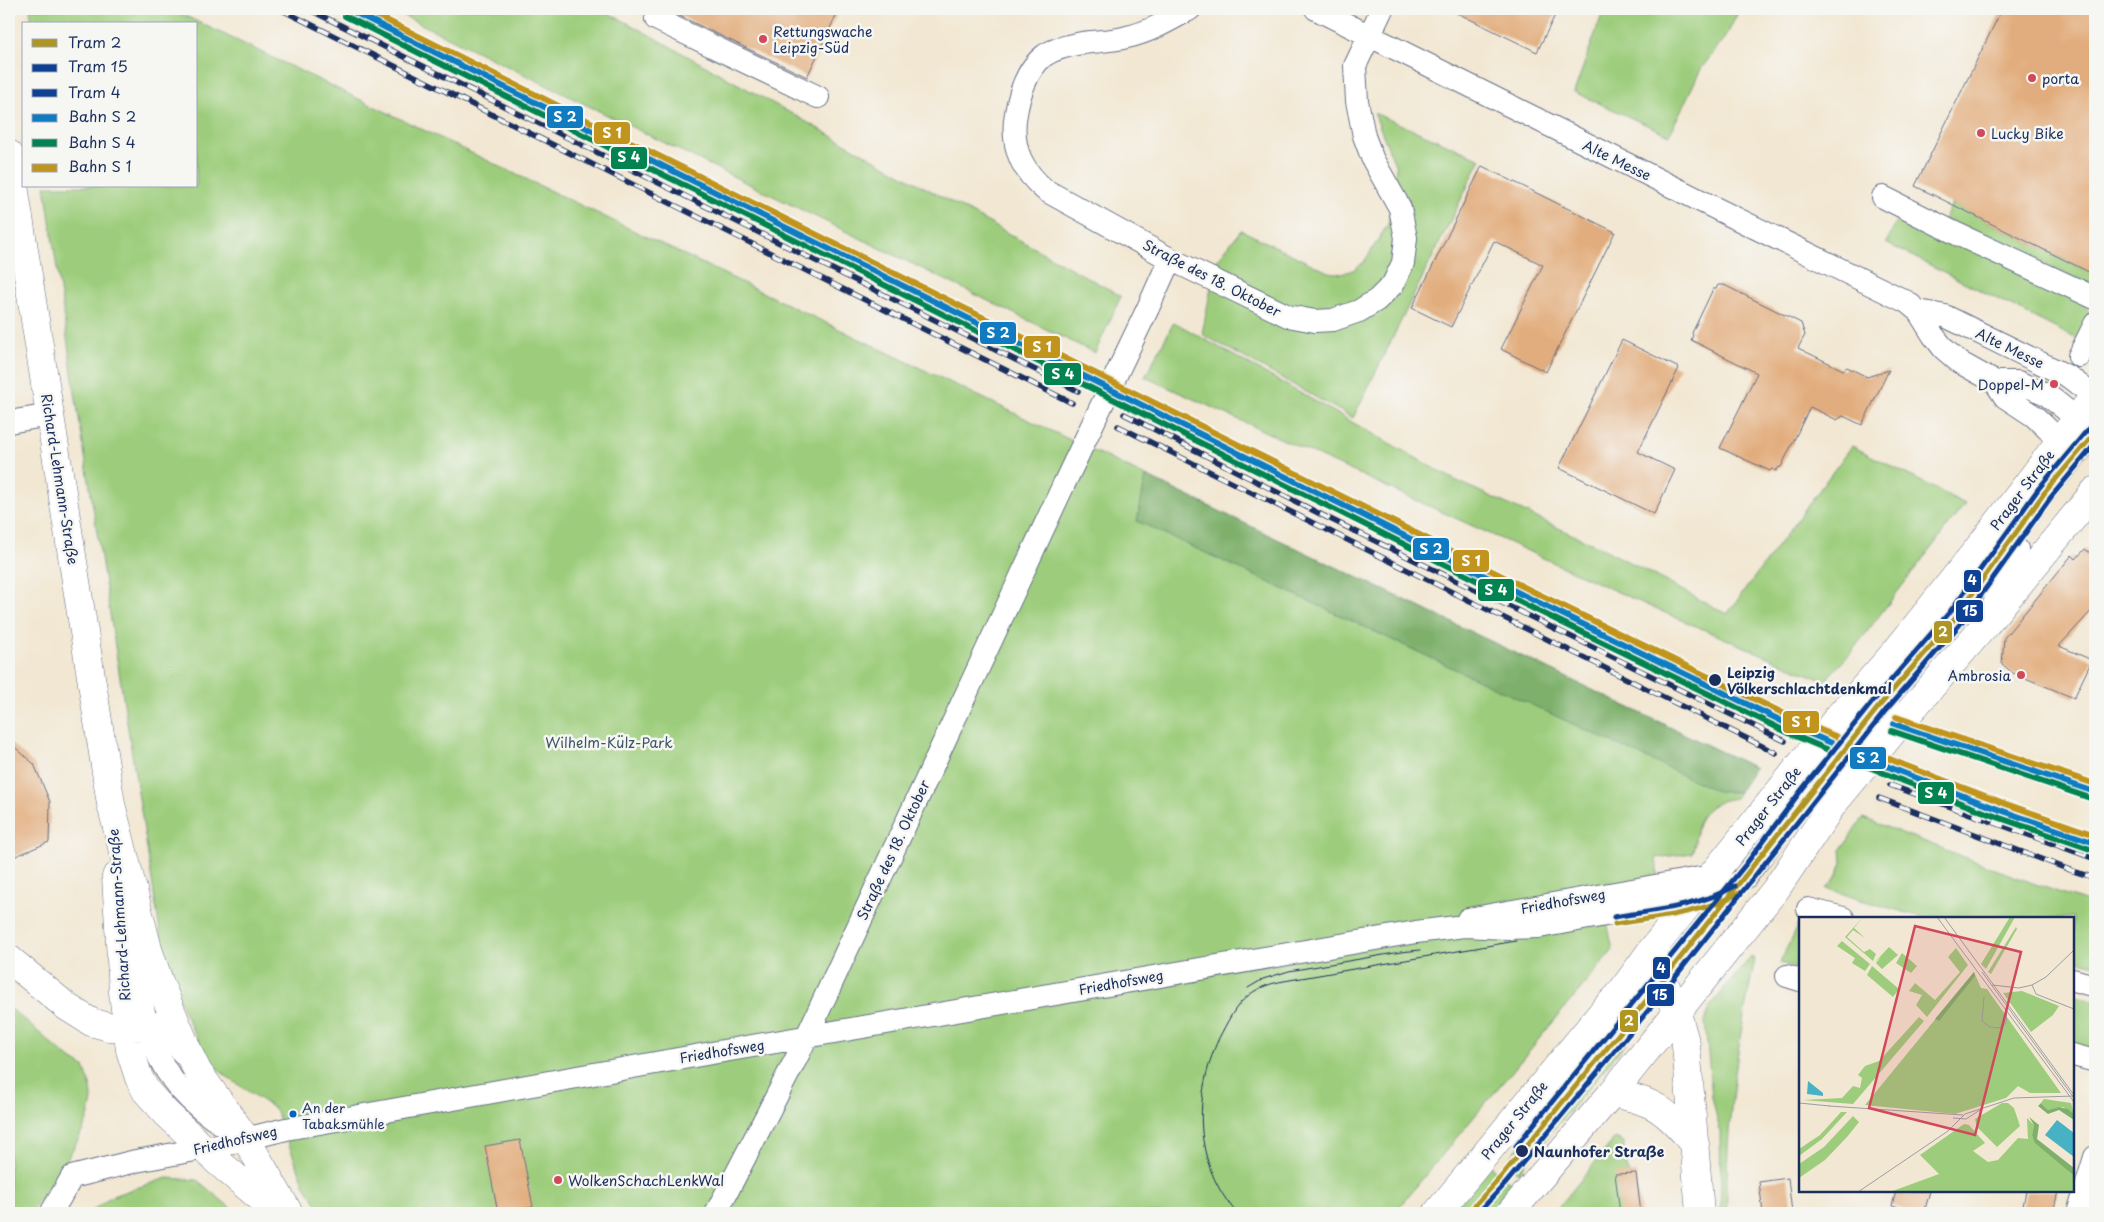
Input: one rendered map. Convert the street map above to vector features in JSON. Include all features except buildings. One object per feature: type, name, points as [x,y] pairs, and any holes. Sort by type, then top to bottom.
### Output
[{"type":"main road","name":"Richard-Lehmann-Straße","points":[[9,154],[111,804],[144,935],[155,970],[190,1056]]},
{"type":"main road","name":"Prager Straße","points":[[1881,705],[1897,650],[1984,541],[2060,440],[2091,430],[2095,396]]},
{"type":"main road","name":"Prager Straße","points":[[1436,1213],[1599,1017],[1620,995],[1651,951],[1711,876],[1811,794],[1881,705],[1980,618],[2020,552],[2095,491]]},
{"type":"main road","name":"Prager Straße","points":[[1510,1213],[1612,1093],[1776,889],[1839,716],[1881,705]]},
{"type":"main road","name":"Richard-Lehmann-Straße","points":[[111,804],[123,992],[140,1023]]},
{"type":"main road","points":[[1651,951],[1686,1045],[1700,1213]]},
{"type":"main road","points":[[9,959],[77,1015],[98,1025],[140,1023],[159,1028],[168,1033],[190,1056],[198,1072],[246,1139],[289,1213]]},
{"type":"main road","name":"Richard-Lehmann-Straße","points":[[155,970],[154,997],[140,1023],[134,1068],[146,1091],[166,1113],[204,1148]]},
{"type":"main road","points":[[1612,1093],[1645,1101],[1660,1108],[1694,1144]]},
{"type":"main road","points":[[204,1148],[278,1213]]},
{"type":"street","name":"Straße des 18. Oktober","points":[[1190,9],[1147,31],[1127,38],[1080,43],[1046,55],[1030,73],[1018,101],[1014,128],[1020,159],[1031,177],[1045,190],[1170,259],[1288,316],[1315,321],[1333,320],[1359,311],[1377,300],[1393,284],[1404,263],[1406,238],[1400,208],[1373,160],[1364,136],[1357,102],[1355,66],[1382,9]]},
{"type":"street","name":"Alte Messe","points":[[1316,9],[1907,302],[1918,311],[1944,350],[1959,362],[1995,382],[2005,397],[2034,416],[2060,440]]},
{"type":"street","points":[[656,20],[818,97]]},
{"type":"street","points":[[1883,196],[1957,234],[2095,298]]},
{"type":"street","name":"Straße des 18. Oktober","points":[[716,1213],[807,1038],[1170,259]]},
{"type":"street","name":"Alte Messe","points":[[1918,311],[1945,316],[2069,377],[2095,396]]},
{"type":"street","points":[[2079,356],[2095,324]]},
{"type":"street","name":"Alte Messe","points":[[1995,382],[2018,382],[2046,394],[2091,430]]},
{"type":"street","points":[[9,422],[50,415]]},
{"type":"street","points":[[1881,705],[1955,618],[2020,552],[2045,492],[2091,430]]},
{"type":"street","points":[[1980,618],[1999,591],[2020,552],[2054,499],[2095,449]]},
{"type":"street","points":[[1687,906],[1716,905],[1745,889],[1785,846],[1811,794]]},
{"type":"street","name":"Friedhofsweg","points":[[1416,932],[1485,914],[1711,876]]},
{"type":"street","name":"Friedhofsweg","points":[[1416,932],[1450,933],[1490,941],[1516,941],[1687,906]]},
{"type":"street","name":"Friedhofsweg","points":[[51,1213],[72,1177],[136,1161],[286,1129],[706,1054],[1416,932],[1464,926],[1539,927],[1687,906]]},
{"type":"street","points":[[1808,909],[1839,917]]},
{"type":"street","points":[[2074,980],[2095,986]]},
{"type":"street","points":[[140,1023],[161,1063],[180,1091],[210,1117],[246,1139]]},
{"type":"street","points":[[2074,1055],[2095,1061]]},
{"type":"street","points":[[2078,1213],[2095,1157]]},
{"type":"green space","name":"Wilhelm-Külz-Park","points":[[30,9],[171,9],[1755,768],[1735,798],[1717,803],[1703,814],[1697,827],[1692,853],[1656,858],[1658,878],[1600,889],[1613,950],[1394,1213],[323,1213],[305,1186],[275,1109],[230,1079],[211,1063],[193,1031],[171,982],[162,944],[75,393],[45,188],[198,188],[198,22],[32,22]]},
{"type":"green space","points":[[390,9],[599,9],[626,22],[1121,296],[1095,353]]},
{"type":"green space","points":[[1604,9],[1739,10],[1728,33],[1701,69],[1669,135],[1574,92]]},
{"type":"green space","points":[[1374,113],[1481,159],[1353,418],[1202,334],[1216,262],[1241,230],[1328,272],[1342,274],[1355,269],[1364,262],[1388,224],[1396,167]]},
{"type":"green space","points":[[1952,204],[2095,275],[2095,287],[1943,221]]},
{"type":"green space","points":[[1900,214],[2082,300],[2090,314],[2077,339],[1886,243]]},
{"type":"green space","points":[[1174,322],[1455,480],[1606,550],[1727,614],[1852,446],[1965,504],[1849,655],[1824,681],[1642,603],[1145,377]]},
{"type":"green space","points":[[1146,476],[1755,768],[1739,792],[1719,792],[1137,521]]},
{"type":"green space","points":[[1863,818],[2024,880],[2095,905],[2095,965],[2074,959],[2074,917],[1921,917],[1826,888],[1833,882],[1839,871],[1842,862],[1841,850]]},
{"type":"green space","points":[[1799,922],[1799,969],[1780,963]]},
{"type":"green space","points":[[1753,956],[1755,960],[1738,1054],[1730,1117],[1727,1213],[1721,1213],[1720,1131],[1712,1097],[1705,1022],[1709,1008]]},
{"type":"green space","points":[[2074,995],[2095,1001],[2095,1051],[2074,1045]]},
{"type":"green space","points":[[9,1007],[65,1055],[84,1067],[92,1093],[90,1110],[77,1141],[58,1173],[30,1213],[9,1213]]},
{"type":"green space","points":[[1616,1029],[1628,1040],[1518,1173],[1506,1162]]},
{"type":"green space","points":[[1615,1138],[1624,1142],[1627,1167],[1639,1213],[1554,1213]]},
{"type":"green space","points":[[1489,1165],[1518,1189],[1494,1213],[1450,1213]]},
{"type":"green space","points":[[167,1178],[197,1180],[237,1213],[89,1213],[112,1196]]},
{"type":"tram line","name":"4","points":[[1516,1146],[1746,864],[1803,788],[1874,700],[1949,613],[2039,488],[2089,428]]},
{"type":"tram line","name":"2","points":[[1468,1213],[1500,1178],[1650,996],[1880,705],[1955,618],[2045,492],[2095,433]]},
{"type":"tram line","name":"15","points":[[1478,1213],[1506,1183],[1656,1001],[1886,710],[1961,623],[2051,497],[2095,444]]},
{"type":"tram line","name":"4","points":[[1614,917],[1692,903],[1735,886]]},
{"type":"tram line","name":"2","points":[[1615,924],[1694,910],[1709,906],[1739,893]]},
{"type":"tram line","points":[[1237,1213],[1223,1194],[1212,1173],[1205,1152],[1202,1106],[1205,1083],[1219,1038],[1244,999],[1261,988],[1279,982],[1516,941]]},
{"type":"tram line","points":[[1248,988],[1263,979],[1289,971],[1420,950]]},
{"type":"railway","points":[[280,9],[1072,403]]},
{"type":"railway","points":[[308,9],[1078,391]]},
{"type":"railway","points":[[1124,414],[1326,517],[1785,741]]},
{"type":"railway","points":[[1118,426],[1776,753]]},
{"type":"railway","points":[[1890,785],[2095,859]]},
{"type":"railway","points":[[1879,798],[2095,878]]},
{"type":"transit line","points":[[348,9],[1527,597],[1796,728],[1901,772],[2003,811],[2095,843]]},
{"type":"transit line","points":[[364,9],[1530,590],[1799,721],[1904,765],[2006,804],[2095,835]]},
{"type":"transit line","points":[[345,16],[1524,604],[1793,735],[1898,779],[2000,818],[2093,850]]},
{"type":"transit line","points":[[1896,717],[2095,784]]},
{"type":"transit line","points":[[1894,724],[2095,792]]},
{"type":"transit line","points":[[1892,731],[2093,799]]},
{"type":"place","name":"Rettungswache Leipzig-Süd","points":[[763,39]]},
{"type":"place","name":"porta","points":[[2032,78]]},
{"type":"place","name":"Lucky Bike","points":[[1981,133]]},
{"type":"place","name":"Doppel-M","points":[[2054,384]]},
{"type":"place","name":"Ambrosia","points":[[2021,675]]},
{"type":"place","name":"Leipzig Völkerschlachtdenkmal","points":[[1715,680]]},
{"type":"place","name":"An der Tabaksmühle","points":[[293,1114]]},
{"type":"place","name":"Naunhofer Straße","points":[[1522,1151]]},
{"type":"place","name":"WolkenSchachLenkWal","points":[[558,1180]]}]
